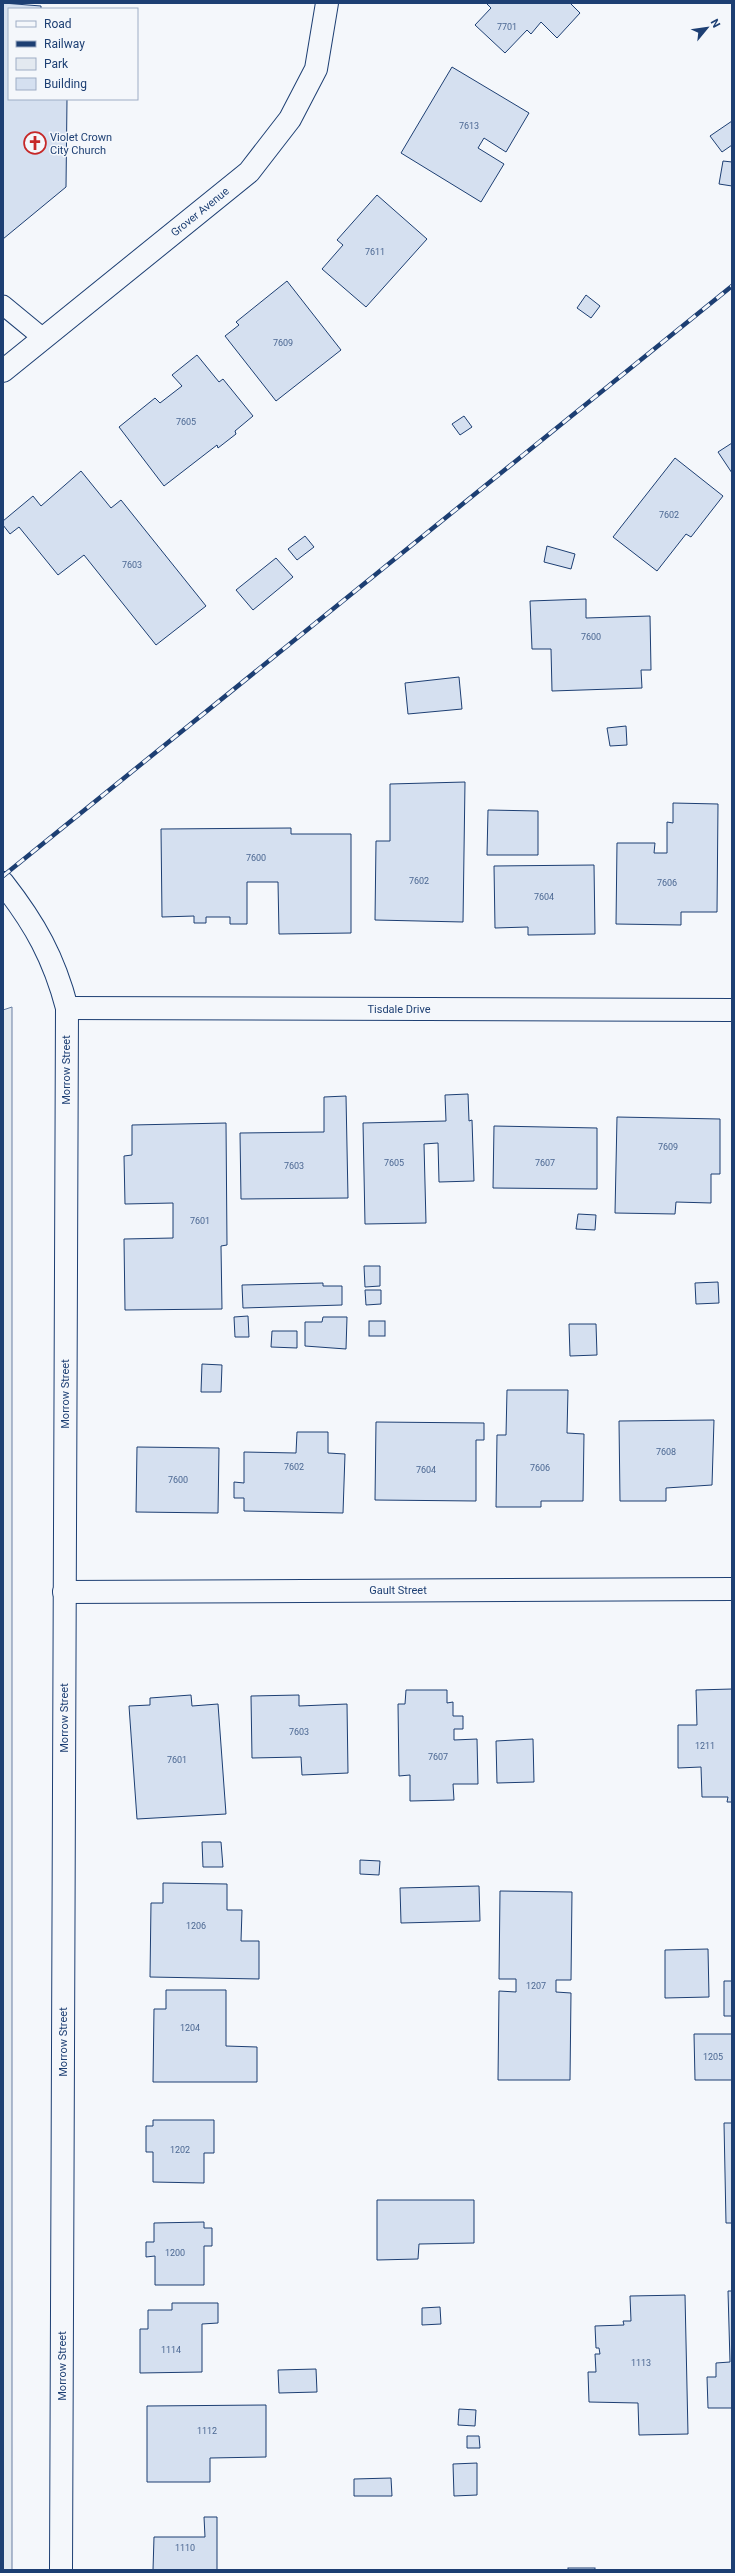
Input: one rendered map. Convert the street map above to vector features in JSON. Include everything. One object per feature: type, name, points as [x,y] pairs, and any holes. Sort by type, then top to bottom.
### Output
[{"type":"street","name":"Grover Avenue","points":[[3,371],[250,172],[290,119],[316,69],[327,3]]},
{"type":"street","name":"Morrow Street","points":[[3,883],[27,914],[50,954],[67,1008],[62,2570]]},
{"type":"street","name":"Tisdale Drive","points":[[67,1008],[732,1010]]},
{"type":"street","name":"Gault Street","points":[[64,1592],[732,1589]]},
{"type":"lane","points":[[3,305],[43,338]]},
{"type":"green space","points":[[12,1007],[12,2570],[3,2570],[3,1010]]},
{"type":"building","name":"Violet Crown City Church","points":[[3,3],[41,6],[41,8],[8,8],[8,100],[67,100],[66,187],[3,239]]},
{"type":"building","points":[[486,3],[570,3],[580,13],[557,38],[541,22],[531,34],[527,30],[505,53],[475,25],[491,8]]},
{"type":"building","points":[[452,67],[529,113],[506,152],[484,138],[478,148],[504,164],[481,202],[401,153]]},
{"type":"building","points":[[732,121],[732,145],[722,152],[710,136]]},
{"type":"building","points":[[723,161],[732,162],[732,186],[719,184]]},
{"type":"building","points":[[377,195],[427,239],[366,307],[322,269],[343,245],[337,240]]},
{"type":"building","points":[[287,281],[341,350],[276,401],[225,336],[239,325],[236,322]]},
{"type":"building","points":[[586,295],[600,306],[591,318],[577,308]]},
{"type":"building","points":[[197,355],[219,382],[223,379],[253,416],[235,431],[236,434],[218,448],[217,445],[164,486],[119,427],[155,398],[160,403],[182,386],[172,375]]},
{"type":"building","points":[[464,416],[472,427],[460,435],[452,424]]},
{"type":"building","points":[[732,443],[732,473],[718,452]]},
{"type":"building","points":[[675,458],[723,496],[691,537],[686,534],[657,571],[613,537]]},
{"type":"building","points":[[81,471],[111,508],[121,500],[206,606],[156,645],[84,555],[58,575],[19,527],[10,534],[3,525],[3,521],[33,496],[41,506]]},
{"type":"building","points":[[305,536],[314,547],[297,560],[288,549]]},
{"type":"building","points":[[547,546],[575,554],[571,569],[544,562]]},
{"type":"building","points":[[276,558],[293,577],[253,610],[236,590]]},
{"type":"building","points":[[586,599],[586,618],[650,616],[651,670],[641,670],[642,688],[552,691],[551,649],[532,649],[530,601]]},
{"type":"building","points":[[459,677],[462,709],[408,714],[405,683]]},
{"type":"building","points":[[626,726],[627,745],[610,746],[607,728]]},
{"type":"building","points":[[465,782],[463,922],[375,920],[376,841],[390,841],[390,784]]},
{"type":"building","points":[[673,803],[718,804],[717,912],[681,912],[681,925],[616,924],[617,843],[655,843],[654,853],[667,853],[667,822],[673,823]]},
{"type":"building","points":[[488,810],[538,811],[538,855],[487,855]]},
{"type":"building","points":[[291,828],[291,834],[351,834],[351,933],[279,934],[278,882],[247,882],[247,924],[230,924],[230,917],[206,917],[206,923],[194,923],[194,916],[162,917],[161,829]]},
{"type":"building","points":[[594,865],[595,934],[528,935],[528,927],[495,928],[494,866]]},
{"type":"building","points":[[468,1094],[469,1121],[472,1120],[474,1181],[439,1182],[438,1143],[424,1144],[426,1223],[365,1224],[363,1123],[446,1121],[445,1095]]},
{"type":"building","points":[[346,1096],[348,1198],[241,1199],[240,1133],[324,1132],[324,1097]]},
{"type":"building","points":[[617,1117],[720,1119],[720,1174],[711,1174],[711,1203],[676,1202],[675,1214],[615,1213]]},
{"type":"building","points":[[226,1123],[227,1245],[221,1246],[222,1309],[125,1310],[124,1239],[173,1238],[173,1203],[125,1204],[124,1156],[132,1155],[132,1125]]},
{"type":"building","points":[[494,1126],[597,1128],[597,1189],[493,1188]]},
{"type":"building","points":[[578,1214],[596,1215],[595,1230],[576,1229]]},
{"type":"building","points":[[364,1266],[380,1266],[380,1286],[365,1287]]},
{"type":"building","points":[[718,1282],[719,1303],[696,1304],[695,1283]]},
{"type":"building","points":[[323,1283],[323,1286],[342,1286],[342,1305],[243,1308],[242,1285]]},
{"type":"building","points":[[365,1290],[381,1290],[381,1304],[366,1305]]},
{"type":"building","points":[[248,1316],[249,1337],[235,1337],[234,1317]]},
{"type":"building","points":[[323,1317],[347,1317],[346,1349],[305,1346],[305,1322],[322,1322]]},
{"type":"building","points":[[369,1321],[385,1321],[385,1336],[369,1336]]},
{"type":"building","points":[[569,1324],[596,1324],[597,1355],[570,1356]]},
{"type":"building","points":[[272,1331],[297,1331],[297,1348],[271,1347]]},
{"type":"building","points":[[202,1364],[222,1365],[221,1392],[201,1392]]},
{"type":"building","points":[[507,1390],[568,1390],[567,1433],[584,1434],[583,1501],[541,1501],[541,1507],[496,1507],[497,1435],[506,1435]]},
{"type":"building","points":[[714,1420],[712,1485],[666,1488],[666,1501],[620,1501],[619,1421]]},
{"type":"building","points":[[376,1422],[484,1423],[484,1440],[476,1440],[476,1501],[375,1500]]},
{"type":"building","points":[[297,1432],[328,1432],[328,1453],[345,1454],[343,1513],[244,1511],[244,1498],[234,1498],[234,1482],[244,1483],[244,1452],[296,1453]]},
{"type":"building","points":[[137,1447],[219,1448],[218,1513],[136,1512]]},
{"type":"building","points":[[732,1689],[732,1802],[727,1802],[728,1797],[702,1797],[701,1767],[678,1768],[678,1725],[697,1725],[696,1690]]},
{"type":"building","points":[[406,1690],[447,1690],[447,1703],[453,1702],[453,1716],[463,1716],[463,1729],[454,1729],[454,1740],[477,1739],[478,1784],[453,1784],[454,1800],[410,1801],[410,1775],[399,1776],[398,1704],[405,1704]]},
{"type":"building","points":[[191,1695],[192,1706],[218,1704],[226,1814],[137,1819],[129,1706],[150,1705],[150,1698]]},
{"type":"building","points":[[299,1695],[299,1706],[347,1704],[348,1773],[302,1775],[301,1757],[252,1758],[251,1696]]},
{"type":"building","points":[[533,1739],[534,1782],[497,1783],[496,1741]]},
{"type":"building","points":[[202,1842],[221,1842],[223,1867],[203,1867]]},
{"type":"building","points":[[360,1860],[380,1861],[379,1875],[360,1874]]},
{"type":"building","points":[[163,1883],[227,1884],[227,1910],[242,1910],[241,1941],[259,1941],[259,1979],[150,1977],[151,1903],[163,1903]]},
{"type":"building","points":[[479,1886],[480,1921],[401,1923],[400,1888]]},
{"type":"building","points":[[500,1891],[572,1892],[571,1980],[556,1980],[556,1992],[571,1993],[570,2080],[498,2080],[499,1991],[516,1992],[516,1979],[499,1979]]},
{"type":"building","points":[[708,1949],[709,1997],[665,1998],[665,1950]]},
{"type":"building","points":[[724,1981],[732,1981],[732,2016],[724,2016]]},
{"type":"building","points":[[166,1990],[226,1990],[226,2046],[257,2047],[257,2082],[153,2082],[154,2009],[166,2009]]},
{"type":"building","points":[[694,2034],[732,2034],[732,2080],[695,2080]]},
{"type":"building","points":[[153,2120],[214,2120],[214,2153],[204,2153],[204,2183],[153,2182],[153,2152],[146,2152],[146,2126],[153,2126]]},
{"type":"building","points":[[724,2123],[732,2123],[732,2223],[726,2223]]},
{"type":"building","points":[[377,2200],[474,2200],[474,2243],[419,2244],[418,2259],[377,2260]]},
{"type":"building","points":[[204,2222],[204,2228],[212,2228],[212,2246],[204,2246],[204,2285],[155,2285],[155,2256],[146,2257],[146,2242],[154,2242],[154,2223]]},
{"type":"building","points":[[728,2291],[732,2291],[732,2408],[708,2408],[707,2377],[716,2377],[716,2363],[730,2362]]},
{"type":"building","points":[[685,2295],[688,2434],[639,2435],[638,2403],[589,2402],[588,2372],[596,2372],[595,2354],[600,2354],[599,2348],[596,2348],[595,2326],[624,2325],[623,2321],[631,2321],[630,2296]]},
{"type":"building","points":[[172,2303],[218,2303],[218,2323],[202,2324],[202,2372],[140,2373],[140,2329],[148,2329],[148,2310],[172,2310]]},
{"type":"building","points":[[440,2307],[441,2324],[422,2325],[422,2308]]},
{"type":"building","points":[[316,2369],[317,2392],[279,2393],[278,2370]]},
{"type":"building","points":[[266,2405],[266,2457],[210,2458],[210,2482],[147,2482],[147,2406]]},
{"type":"building","points":[[459,2409],[476,2410],[475,2426],[458,2425]]},
{"type":"building","points":[[467,2436],[479,2436],[480,2448],[467,2448]]},
{"type":"building","points":[[477,2463],[477,2495],[454,2496],[453,2464]]},
{"type":"building","points":[[391,2478],[392,2496],[354,2496],[354,2479]]},
{"type":"building","points":[[204,2517],[217,2517],[217,2570],[153,2570],[154,2537],[205,2537]]},
{"type":"building","points":[[568,2568],[595,2568],[595,2570],[568,2570]]},
{"type":"railway","points":[[3,876],[732,286]]},
{"type":"place","name":"Violet Crown City Church","points":[[35,143]]}]
